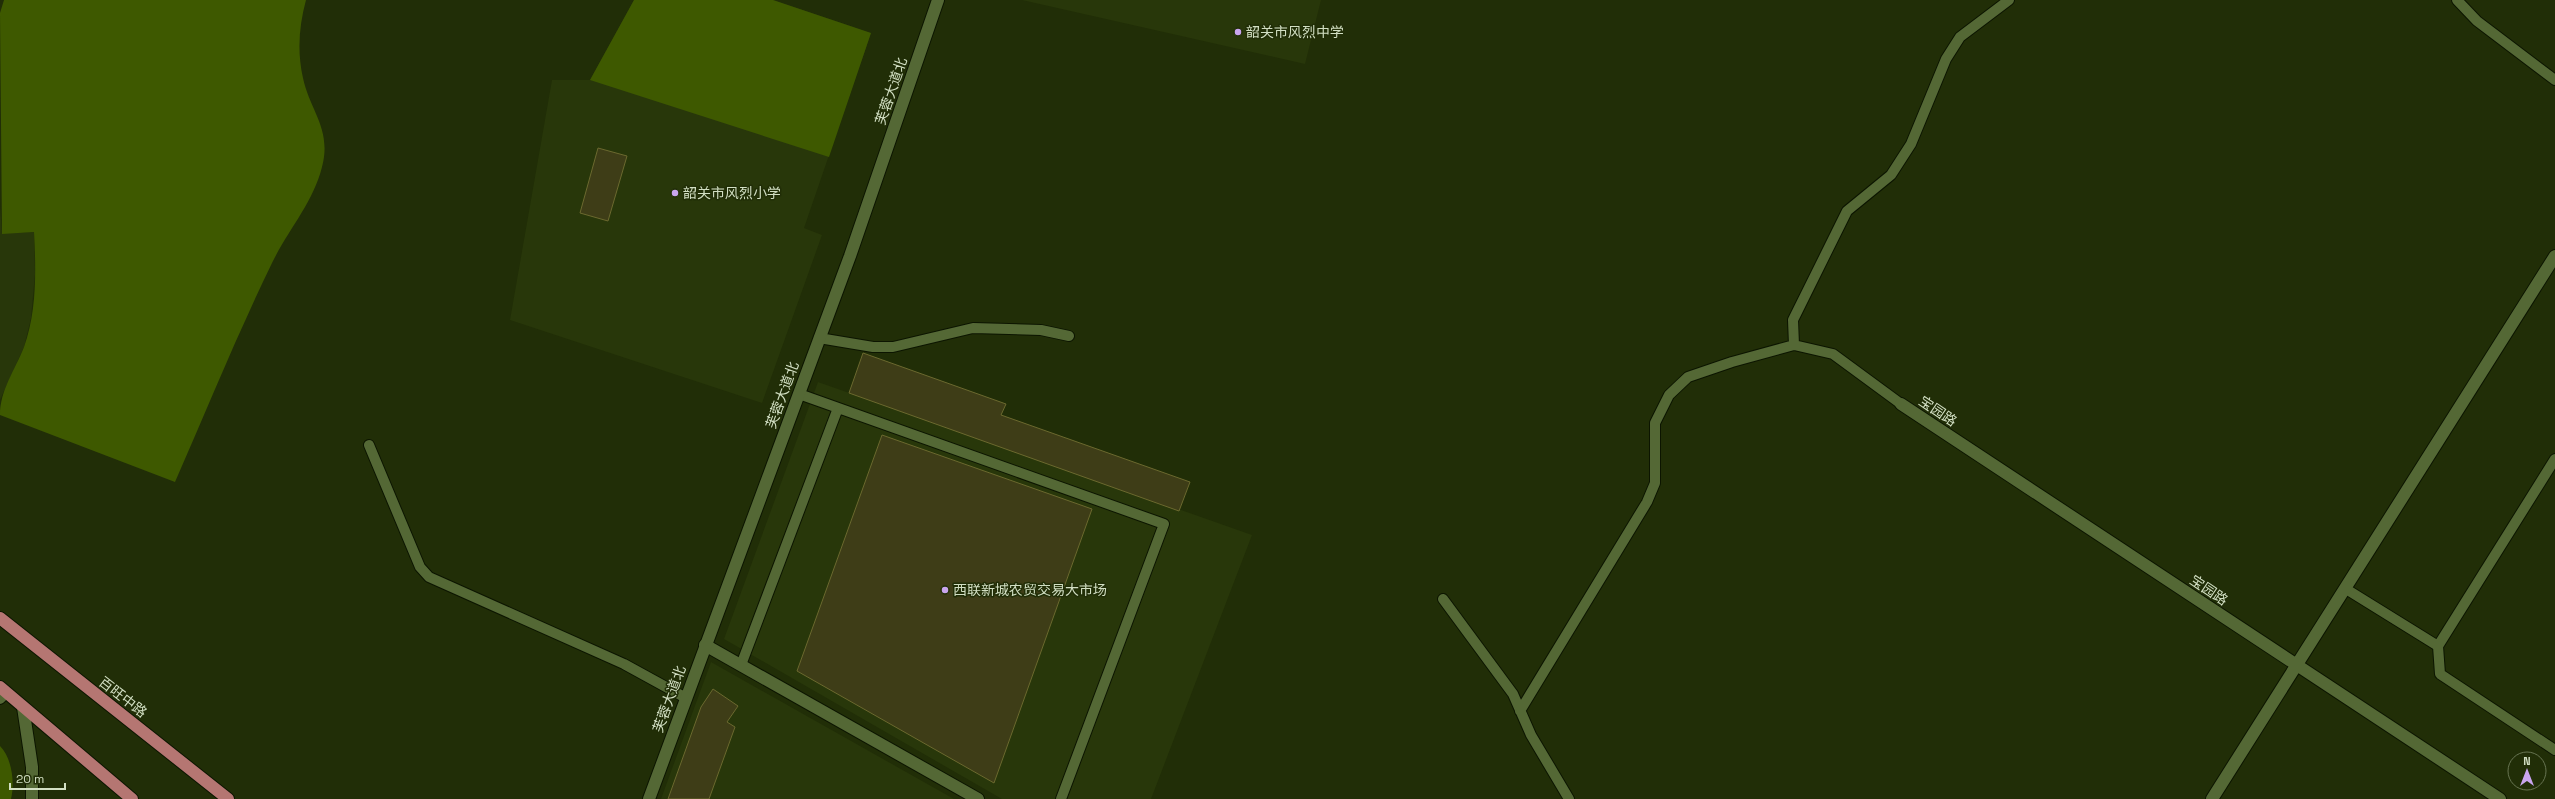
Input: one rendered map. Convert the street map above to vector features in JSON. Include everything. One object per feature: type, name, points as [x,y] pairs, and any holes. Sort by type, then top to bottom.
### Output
[{"type":"main road","name":"百旺中路","points":[[0,618],[228,799]]},
{"type":"main road","points":[[2,693],[23,707],[132,799]]},
{"type":"street","name":"芙蓉大道北","points":[[649,799],[850,256],[938,0]]},
{"type":"street","points":[[2212,799],[2555,256]]},
{"type":"street","name":"宝园路","points":[[1901,404],[2500,799]]},
{"type":"street","points":[[705,645],[978,799]]},
{"type":"street","points":[[23,707],[32,767],[32,799]]},
{"type":"lane","points":[[1794,345],[1793,320],[1847,212],[1891,175],[1895,169],[1911,144],[1946,59],[1960,38],[2009,0]]},
{"type":"lane","points":[[2457,0],[2477,21],[2555,80]]},
{"type":"lane","points":[[819,338],[873,347],[893,347],[973,328],[1041,330],[1069,336]]},
{"type":"lane","points":[[1520,711],[1647,502],[1655,484],[1655,423],[1669,395],[1688,377],[1732,362],[1794,345],[1833,354],[1901,404]]},
{"type":"lane","points":[[799,394],[1164,524],[1061,799]]},
{"type":"lane","points":[[741,665],[838,408]]},
{"type":"lane","points":[[369,445],[420,567],[429,577],[624,664],[686,698]]},
{"type":"lane","points":[[2555,459],[2438,646],[2440,674],[2555,750]]},
{"type":"lane","points":[[2346,589],[2438,646]]},
{"type":"lane","points":[[1443,599],[1513,694],[1531,735],[1569,799]]},
{"type":"shaded area","points":[[4,0],[306,0],[300,29],[299,48],[301,68],[306,90],[322,131],[324,154],[322,167],[313,193],[278,251],[259,290],[175,482],[0,415],[2,397],[24,347],[28,333],[35,290],[34,232],[2,234],[0,13]]},
{"type":"shaded area","name":"韶关市风烈小学","points":[[634,0],[773,0],[871,33],[804,228],[822,235],[762,403],[510,320],[552,80],[590,80]]},
{"type":"shaded area","points":[[634,0],[773,0],[871,33],[829,157],[590,80]]},
{"type":"shaded area","name":"韶关市风烈中学","points":[[1022,0],[1321,0],[1305,64]]},
{"type":"shaded area","points":[[0,206],[2,233],[34,232],[35,274],[31,318],[24,347],[0,400]]},
{"type":"shaded area","points":[[818,382],[1252,535],[1151,799],[1002,799],[724,639]]},
{"type":"shaded area","points":[[711,662],[954,799],[661,799]]},
{"type":"shaded area","points":[[0,746],[7,757],[12,771],[13,786],[11,799],[0,799]]},
{"type":"building","points":[[598,148],[627,156],[608,221],[580,213]]},
{"type":"building","points":[[863,353],[1006,404],[1001,415],[1190,482],[1179,511],[849,393]]},
{"type":"building","name":"西联新城农贸交易大市场","points":[[882,435],[1092,509],[994,783],[797,671]]},
{"type":"building","points":[[713,689],[738,706],[727,722],[735,727],[709,799],[668,799],[701,707]]},
{"type":"place","name":"韶关市风烈中学","points":[[1238,32]]},
{"type":"place","name":"韶关市风烈小学","points":[[675,193]]},
{"type":"place","name":"西联新城农贸交易大市场","points":[[945,590]]}]
